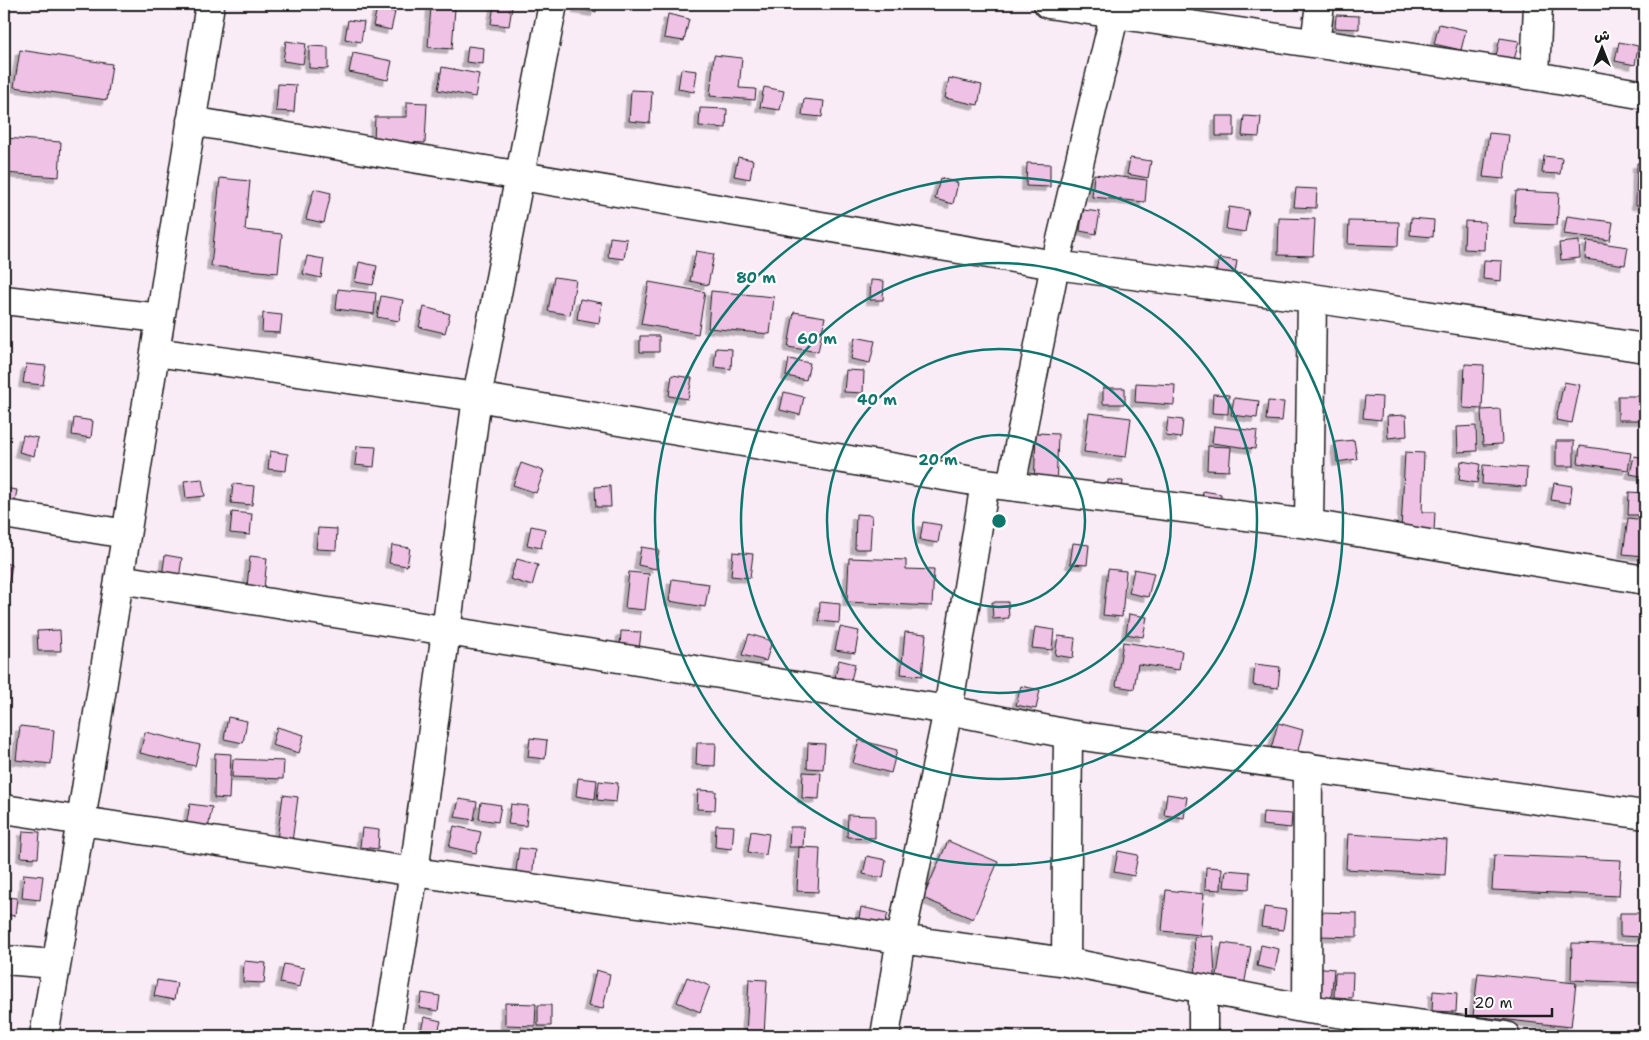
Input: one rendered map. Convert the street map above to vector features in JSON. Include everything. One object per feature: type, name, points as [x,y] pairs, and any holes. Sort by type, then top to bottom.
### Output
[{"type":"street","points":[[44,1036],[210,4]]},
{"type":"street","points":[[387,1036],[414,872],[477,397],[553,4]]},
{"type":"street","points":[[1048,4],[1116,9],[1314,43],[1535,76],[1645,95]]},
{"type":"street","points":[[1314,43],[1320,4]]},
{"type":"street","points":[[1535,76],[1538,4]]},
{"type":"street","points":[[1011,486],[1055,265],[1116,9]]},
{"type":"street","points":[[192,121],[1055,265],[1312,298],[1645,348]]},
{"type":"street","points":[[1309,524],[1312,298]]},
{"type":"street","points":[[4,300],[160,318]]},
{"type":"street","points":[[155,352],[477,397],[985,483],[1309,524],[1645,580]]},
{"type":"street","points":[[885,1036],[901,938],[948,710],[985,483]]},
{"type":"street","points":[[4,514],[126,534]]},
{"type":"street","points":[[119,579],[948,710],[1068,734],[1645,815]]},
{"type":"street","points":[[1066,962],[1068,734]]},
{"type":"street","points":[[1307,1009],[1308,767]]},
{"type":"street","points":[[4,809],[414,872],[1066,962],[1307,1009],[1506,1036]]},
{"type":"street","points":[[4,960],[55,964]]},
{"type":"street","points":[[1203,989],[1203,1036]]},
{"type":"building","points":[[578,4],[597,4],[596,12],[577,9]]},
{"type":"building","points":[[494,5],[512,7],[509,26],[491,24]]},
{"type":"building","points":[[431,6],[455,8],[452,49],[428,47]]},
{"type":"building","points":[[377,8],[395,12],[391,30],[373,26]]},
{"type":"building","points":[[668,14],[689,19],[684,41],[664,38]]},
{"type":"building","points":[[1336,15],[1359,16],[1359,29],[1335,28]]},
{"type":"building","points":[[348,20],[364,22],[361,42],[345,39]]},
{"type":"building","points":[[1439,24],[1466,30],[1461,50],[1434,44]]},
{"type":"building","points":[[1500,38],[1519,41],[1514,60],[1496,56]]},
{"type":"building","points":[[286,41],[306,44],[303,64],[283,61]]},
{"type":"building","points":[[1619,42],[1638,46],[1635,65],[1615,61]]},
{"type":"building","points":[[309,46],[328,47],[328,69],[309,68]]},
{"type":"building","points":[[468,46],[484,48],[483,64],[466,62]]},
{"type":"building","points":[[20,50],[112,64],[107,100],[14,87]]},
{"type":"building","points":[[353,53],[392,61],[388,80],[349,72]]},
{"type":"building","points":[[714,55],[742,58],[739,88],[756,89],[755,100],[710,96]]},
{"type":"building","points":[[442,67],[479,74],[475,97],[438,90]]},
{"type":"building","points":[[681,69],[697,71],[694,92],[678,89]]},
{"type":"building","points":[[949,78],[982,85],[978,105],[945,98]]},
{"type":"building","points":[[278,84],[296,85],[294,112],[276,111]]},
{"type":"building","points":[[764,87],[784,91],[780,110],[760,107]]},
{"type":"building","points":[[631,90],[652,91],[650,123],[629,121]]},
{"type":"building","points":[[804,99],[824,101],[822,117],[802,115]]},
{"type":"building","points":[[407,102],[427,103],[425,143],[374,141],[375,117],[407,117]]},
{"type":"building","points":[[700,108],[727,109],[726,128],[699,126]]},
{"type":"building","points":[[1216,116],[1234,116],[1234,136],[1216,136]]},
{"type":"building","points":[[1244,116],[1261,117],[1259,137],[1242,136]]},
{"type":"building","points":[[1489,133],[1509,135],[1504,179],[1483,177]]},
{"type":"building","points":[[4,138],[61,142],[59,177],[4,173]]},
{"type":"building","points":[[1544,156],[1562,158],[1560,174],[1542,173]]},
{"type":"building","points":[[738,157],[753,160],[750,179],[734,176]]},
{"type":"building","points":[[1130,158],[1151,161],[1148,178],[1127,174]]},
{"type":"building","points":[[1027,163],[1050,164],[1050,187],[1026,186]]},
{"type":"building","points":[[1637,163],[1645,163],[1645,205],[1636,205]]},
{"type":"building","points":[[1094,174],[1147,180],[1145,202],[1092,197]]},
{"type":"building","points":[[220,178],[250,181],[245,230],[282,234],[278,273],[211,266]]},
{"type":"building","points":[[940,178],[958,183],[953,204],[935,199]]},
{"type":"building","points":[[1296,188],[1317,189],[1316,208],[1294,207]]},
{"type":"building","points":[[314,189],[331,193],[324,223],[306,219]]},
{"type":"building","points":[[1516,191],[1559,193],[1557,225],[1514,223]]},
{"type":"building","points":[[1229,207],[1249,210],[1245,232],[1226,229]]},
{"type":"building","points":[[1083,210],[1100,212],[1096,234],[1080,231]]},
{"type":"building","points":[[1567,216],[1613,222],[1610,240],[1564,234]]},
{"type":"building","points":[[1279,218],[1315,219],[1313,256],[1278,255]]},
{"type":"building","points":[[1411,218],[1434,220],[1433,237],[1410,235]]},
{"type":"building","points":[[1349,221],[1399,222],[1398,246],[1348,244]]},
{"type":"building","points":[[1465,221],[1485,222],[1484,250],[1464,249]]},
{"type":"building","points":[[610,237],[627,239],[624,259],[608,257]]},
{"type":"building","points":[[1579,241],[1580,258],[1561,260],[1559,243]]},
{"type":"building","points":[[1587,241],[1628,247],[1625,265],[1585,259]]},
{"type":"building","points":[[696,251],[714,254],[708,285],[690,281]]},
{"type":"building","points":[[307,256],[324,259],[321,278],[303,274]]},
{"type":"building","points":[[1219,258],[1237,261],[1232,290],[1213,287]]},
{"type":"building","points":[[1484,260],[1502,261],[1501,281],[1483,279]]},
{"type":"building","points":[[359,262],[377,266],[373,285],[355,282]]},
{"type":"building","points":[[554,277],[576,280],[570,315],[548,311]]},
{"type":"building","points":[[871,280],[884,281],[883,300],[870,300]]},
{"type":"building","points":[[649,282],[705,292],[698,334],[641,324]]},
{"type":"building","points":[[338,289],[376,293],[374,314],[336,309]]},
{"type":"building","points":[[711,291],[774,297],[770,334],[708,328]]},
{"type":"building","points":[[381,296],[403,300],[399,321],[377,317]]},
{"type":"building","points":[[580,299],[602,303],[599,323],[577,319]]},
{"type":"building","points":[[424,307],[450,314],[445,333],[419,327]]},
{"type":"building","points":[[794,312],[825,317],[818,352],[788,347]]},
{"type":"building","points":[[263,313],[282,315],[280,333],[262,332]]},
{"type":"building","points":[[640,336],[659,336],[659,352],[640,352]]},
{"type":"building","points":[[855,337],[875,341],[870,363],[851,359]]},
{"type":"building","points":[[716,348],[732,349],[731,369],[714,367]]},
{"type":"building","points":[[789,359],[810,363],[806,380],[786,376]]},
{"type":"building","points":[[26,364],[46,366],[43,385],[23,383]]},
{"type":"building","points":[[1465,364],[1484,365],[1482,409],[1463,408]]},
{"type":"building","points":[[846,370],[864,371],[863,393],[844,392]]},
{"type":"building","points":[[672,375],[692,378],[688,399],[669,396]]},
{"type":"building","points":[[1564,382],[1580,385],[1572,423],[1556,420]]},
{"type":"building","points":[[1136,383],[1175,385],[1174,405],[1135,402]]},
{"type":"building","points":[[1103,388],[1125,388],[1125,404],[1103,404]]},
{"type":"building","points":[[784,392],[804,397],[800,415],[780,410]]},
{"type":"building","points":[[1213,394],[1229,395],[1228,414],[1212,413]]},
{"type":"building","points":[[1365,396],[1382,397],[1381,420],[1363,418]]},
{"type":"building","points":[[1618,396],[1645,396],[1645,420],[1618,420]]},
{"type":"building","points":[[1234,398],[1259,401],[1257,418],[1231,415]]},
{"type":"building","points":[[1268,401],[1284,402],[1282,421],[1266,420]]},
{"type":"building","points":[[1500,409],[1502,444],[1483,445],[1481,410]]},
{"type":"building","points":[[1089,413],[1131,418],[1126,457],[1084,452]]},
{"type":"building","points":[[1406,415],[1407,436],[1388,438],[1387,416]]},
{"type":"building","points":[[74,418],[93,421],[91,438],[72,435]]},
{"type":"building","points":[[1168,418],[1183,420],[1181,438],[1166,436]]},
{"type":"building","points":[[1214,426],[1257,431],[1255,449],[1212,443]]},
{"type":"building","points":[[1476,426],[1477,451],[1458,452],[1457,427]]},
{"type":"building","points":[[1036,433],[1058,434],[1056,489],[1034,488]]},
{"type":"building","points":[[23,435],[38,438],[34,456],[19,452]]},
{"type":"building","points":[[1354,440],[1357,459],[1337,462],[1335,442]]},
{"type":"building","points":[[1556,441],[1574,441],[1574,466],[1556,466]]},
{"type":"building","points":[[357,446],[376,447],[374,467],[355,465]]},
{"type":"building","points":[[1208,446],[1231,447],[1229,471],[1207,470]]},
{"type":"building","points":[[1580,446],[1631,453],[1628,470],[1578,463]]},
{"type":"building","points":[[270,451],[288,454],[286,471],[268,469]]},
{"type":"building","points":[[1405,452],[1424,453],[1422,512],[1435,512],[1433,552],[1400,550]]},
{"type":"building","points":[[1634,456],[1645,458],[1645,477],[1630,474]]},
{"type":"building","points":[[1461,461],[1480,464],[1477,483],[1459,480]]},
{"type":"building","points":[[521,463],[544,471],[536,493],[513,485]]},
{"type":"building","points":[[1483,465],[1527,468],[1526,487],[1482,484]]},
{"type":"building","points":[[202,479],[205,496],[186,498],[184,481]]},
{"type":"building","points":[[1108,480],[1123,481],[1121,502],[1106,500]]},
{"type":"building","points":[[1554,483],[1572,486],[1570,503],[1551,500]]},
{"type":"building","points":[[233,484],[254,486],[252,505],[231,503]]},
{"type":"building","points":[[610,486],[611,507],[596,507],[595,487]]},
{"type":"building","points":[[4,488],[17,490],[13,512],[4,510]]},
{"type":"building","points":[[1203,491],[1221,494],[1219,514],[1200,511]]},
{"type":"building","points":[[1629,492],[1645,493],[1645,515],[1628,515]]},
{"type":"building","points":[[232,512],[252,514],[250,535],[230,533]]},
{"type":"building","points":[[856,514],[872,515],[870,549],[855,549]]},
{"type":"building","points":[[1628,518],[1645,520],[1644,556],[1623,554]]},
{"type":"building","points":[[923,522],[941,525],[938,543],[920,540]]},
{"type":"building","points":[[531,526],[545,529],[541,548],[527,545]]},
{"type":"building","points":[[318,528],[337,529],[336,550],[316,549]]},
{"type":"building","points":[[1073,543],[1089,545],[1087,565],[1070,564]]},
{"type":"building","points":[[392,545],[410,548],[407,566],[389,563]]},
{"type":"building","points":[[641,547],[659,550],[656,569],[638,565]]},
{"type":"building","points":[[733,552],[753,554],[750,578],[731,576]]},
{"type":"building","points":[[165,555],[182,558],[179,579],[162,577]]},
{"type":"building","points":[[250,556],[267,558],[263,599],[246,597]]},
{"type":"building","points":[[849,558],[906,560],[906,569],[934,570],[932,606],[847,602]]},
{"type":"building","points":[[517,559],[538,565],[532,586],[510,579]]},
{"type":"building","points":[[4,563],[12,565],[4,606]]},
{"type":"building","points":[[1108,569],[1126,571],[1122,617],[1103,615]]},
{"type":"building","points":[[1134,569],[1154,573],[1148,597],[1129,593]]},
{"type":"building","points":[[629,572],[649,574],[645,610],[625,608]]},
{"type":"building","points":[[672,579],[709,584],[705,607],[669,601]]},
{"type":"building","points":[[820,602],[840,604],[839,623],[819,621]]},
{"type":"building","points":[[992,602],[1008,602],[1009,618],[993,619]]},
{"type":"building","points":[[1129,614],[1147,617],[1143,637],[1126,634]]},
{"type":"building","points":[[840,627],[859,631],[855,653],[835,650]]},
{"type":"building","points":[[1035,627],[1054,630],[1052,650],[1032,648]]},
{"type":"building","points":[[60,630],[61,651],[38,651],[37,631]]},
{"type":"building","points":[[621,631],[641,632],[639,650],[620,648]]},
{"type":"building","points":[[905,632],[926,634],[922,676],[901,674]]},
{"type":"building","points":[[749,634],[772,641],[766,661],[742,655]]},
{"type":"building","points":[[1058,636],[1075,638],[1073,658],[1055,655]]},
{"type":"building","points":[[1123,642],[1182,651],[1179,670],[1138,664],[1134,689],[1116,686]]},
{"type":"building","points":[[839,660],[855,664],[851,680],[835,677]]},
{"type":"building","points":[[1255,664],[1280,667],[1278,688],[1253,685]]},
{"type":"building","points":[[1021,686],[1040,690],[1036,709],[1016,705]]},
{"type":"building","points":[[228,717],[247,721],[243,743],[224,739]]},
{"type":"building","points":[[1278,723],[1303,730],[1295,763],[1269,756]]},
{"type":"building","points":[[20,726],[54,730],[51,764],[16,760]]},
{"type":"building","points":[[277,727],[304,735],[299,753],[272,745]]},
{"type":"building","points":[[145,732],[200,745],[195,766],[140,753]]},
{"type":"building","points":[[530,738],[547,740],[545,759],[528,757]]},
{"type":"building","points":[[859,740],[897,750],[891,773],[853,763]]},
{"type":"building","points":[[697,743],[716,743],[715,766],[696,765]]},
{"type":"building","points":[[808,743],[825,744],[823,769],[807,768]]},
{"type":"building","points":[[215,753],[231,754],[229,799],[214,798]]},
{"type":"building","points":[[233,759],[284,761],[283,779],[232,777]]},
{"type":"building","points":[[803,772],[821,773],[819,799],[802,798]]},
{"type":"building","points":[[578,778],[597,780],[595,799],[576,796]]},
{"type":"building","points":[[599,781],[618,783],[616,802],[597,800]]},
{"type":"building","points":[[698,790],[716,791],[715,810],[697,809]]},
{"type":"building","points":[[1167,794],[1187,797],[1184,818],[1164,815]]},
{"type":"building","points":[[283,795],[298,797],[292,842],[277,840]]},
{"type":"building","points":[[459,799],[477,802],[474,820],[455,817]]},
{"type":"building","points":[[481,802],[501,805],[498,822],[479,819]]},
{"type":"building","points":[[190,804],[212,807],[208,829],[186,826]]},
{"type":"building","points":[[511,804],[528,806],[526,826],[508,824]]},
{"type":"building","points":[[1263,812],[1292,814],[1291,828],[1262,825]]},
{"type":"building","points":[[848,815],[875,816],[875,838],[847,837]]},
{"type":"building","points":[[716,825],[734,826],[732,849],[715,847]]},
{"type":"building","points":[[454,826],[481,832],[476,853],[449,847]]},
{"type":"building","points":[[790,827],[804,827],[803,847],[789,847]]},
{"type":"building","points":[[362,828],[379,830],[378,849],[360,847]]},
{"type":"building","points":[[23,831],[40,832],[38,858],[21,857]]},
{"type":"building","points":[[751,831],[769,834],[766,855],[748,852]]},
{"type":"building","points":[[1348,834],[1447,840],[1445,875],[1346,869]]},
{"type":"building","points":[[948,841],[998,862],[973,919],[923,898]]},
{"type":"building","points":[[799,847],[820,848],[818,892],[797,891]]},
{"type":"building","points":[[519,848],[535,850],[531,888],[514,886]]},
{"type":"building","points":[[1118,851],[1138,855],[1134,876],[1114,872]]},
{"type":"building","points":[[1494,855],[1621,860],[1619,896],[1492,890]]},
{"type":"building","points":[[867,856],[886,860],[883,878],[863,874]]},
{"type":"building","points":[[1206,867],[1222,868],[1221,890],[1205,889]]},
{"type":"building","points":[[1226,870],[1250,872],[1249,889],[1224,887]]},
{"type":"building","points":[[24,874],[43,876],[40,900],[22,898]]},
{"type":"building","points":[[1166,890],[1204,894],[1200,935],[1162,931]]},
{"type":"building","points":[[4,897],[17,898],[15,916],[4,914]]},
{"type":"building","points":[[861,907],[888,913],[884,928],[858,923]]},
{"type":"building","points":[[1264,907],[1286,910],[1283,930],[1261,927]]},
{"type":"building","points":[[1319,912],[1357,913],[1357,937],[1319,936]]},
{"type":"building","points":[[1620,913],[1645,913],[1645,937],[1620,936]]},
{"type":"building","points":[[1213,936],[1215,978],[1196,978],[1194,937]]},
{"type":"building","points":[[1222,943],[1251,947],[1244,986],[1216,981]]},
{"type":"building","points":[[1572,943],[1645,945],[1645,983],[1571,980]]},
{"type":"building","points":[[1261,945],[1279,949],[1275,970],[1257,966]]},
{"type":"building","points":[[244,961],[266,963],[264,983],[243,982]]},
{"type":"building","points":[[284,964],[304,968],[300,987],[280,983]]},
{"type":"building","points":[[1314,967],[1334,969],[1331,1001],[1310,999]]},
{"type":"building","points":[[596,970],[610,974],[603,1009],[588,1006]]},
{"type":"building","points":[[1335,973],[1353,973],[1352,998],[1334,997]]},
{"type":"building","points":[[1478,973],[1576,983],[1571,1027],[1473,1016]]},
{"type":"building","points":[[687,977],[710,986],[700,1012],[677,1002]]},
{"type":"building","points":[[749,979],[767,980],[764,1036],[746,1036]]},
{"type":"building","points":[[157,980],[177,983],[174,1000],[154,996]]},
{"type":"building","points":[[1433,991],[1457,993],[1456,1012],[1432,1011]]},
{"type":"building","points":[[422,993],[440,996],[438,1011],[419,1008]]},
{"type":"building","points":[[505,1003],[536,1004],[535,1026],[505,1025]]},
{"type":"building","points":[[538,1005],[551,1005],[551,1026],[538,1026]]},
{"type":"building","points":[[424,1017],[441,1021],[437,1036],[420,1036]]},
{"type":"building","points":[[1000,1029],[1022,1031],[1022,1036],[999,1036]]}]
